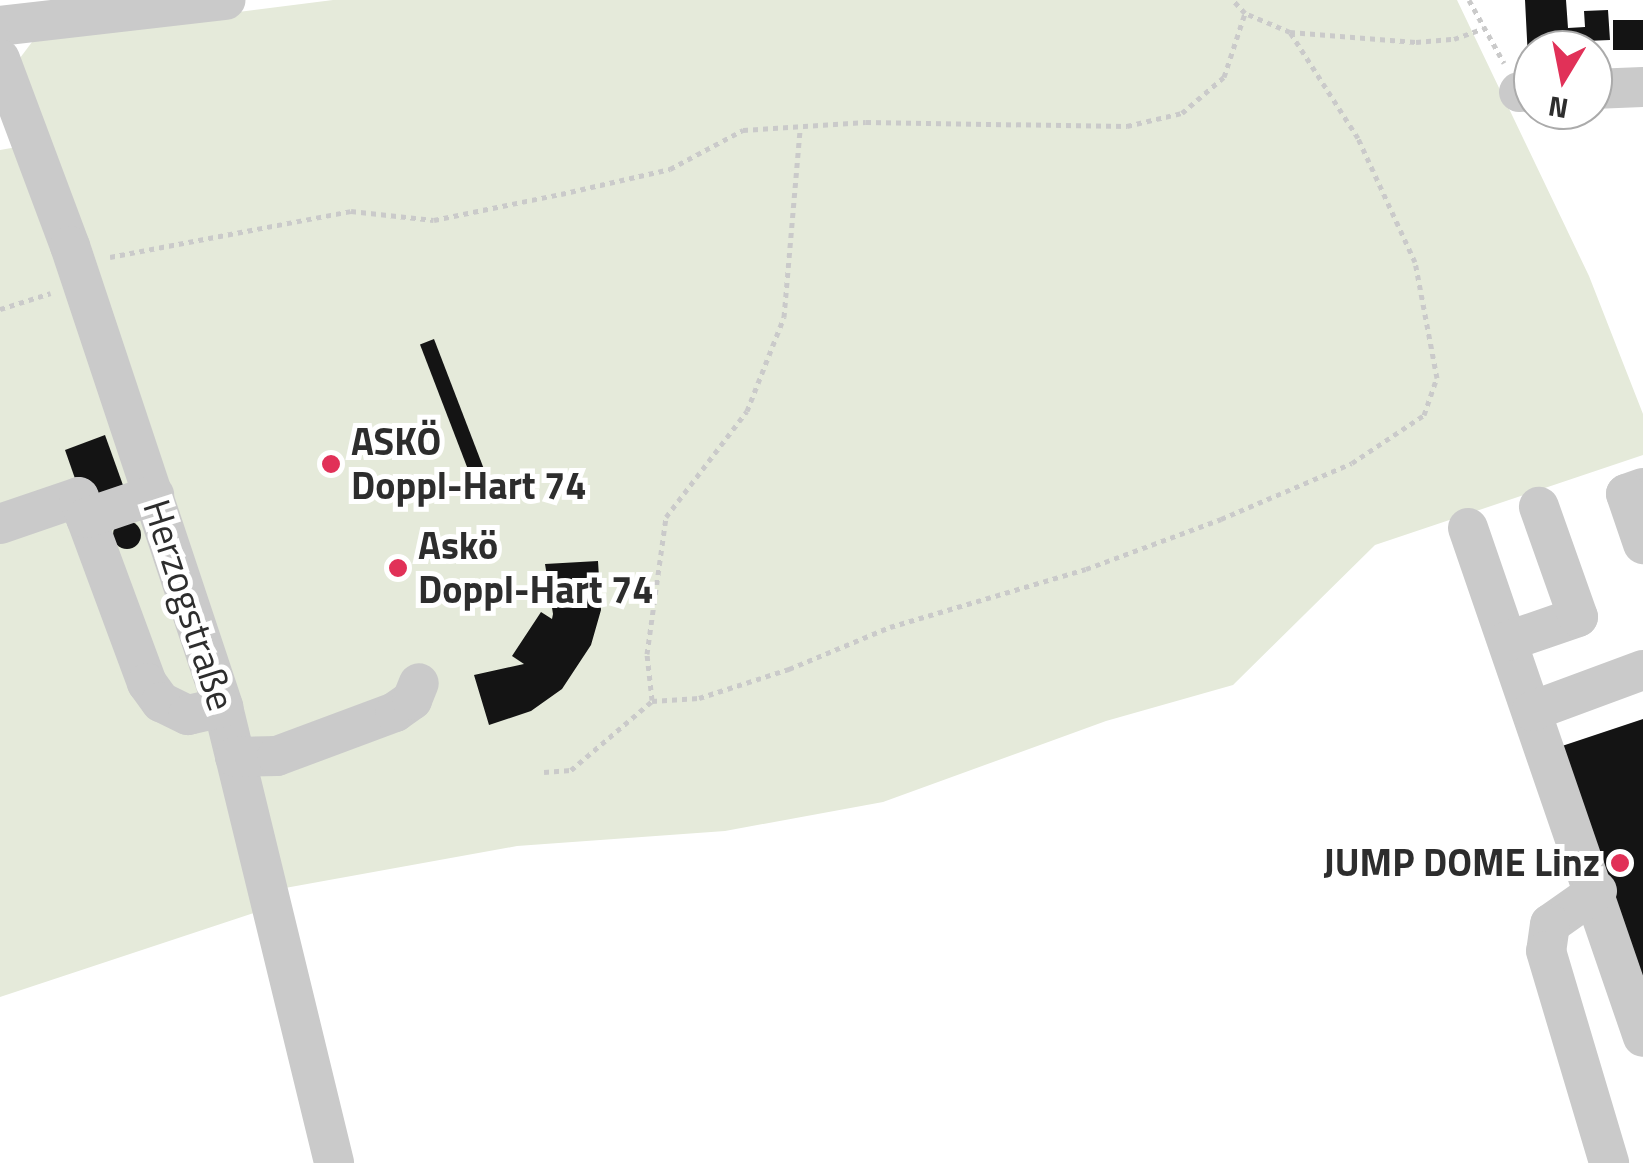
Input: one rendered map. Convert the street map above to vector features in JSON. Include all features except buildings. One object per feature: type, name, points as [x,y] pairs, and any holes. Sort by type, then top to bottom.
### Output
[{"type":"street","points":[[0,26],[226,0]]},
{"type":"street","name":"Herzogstraße","points":[[0,59],[79,273],[223,706],[334,1163]]},
{"type":"street","points":[[1613,88],[1643,87]]},
{"type":"street","points":[[1643,488],[1626,494],[1643,544]]},
{"type":"street","points":[[86,518],[154,495]]},
{"type":"street","points":[[0,524],[80,496],[147,683],[160,702],[188,715],[223,706]]},
{"type":"street","points":[[1508,641],[1578,616],[1539,507]]},
{"type":"street","points":[[1468,528],[1596,891],[1643,1037]]},
{"type":"street","points":[[1532,711],[1643,670]]},
{"type":"street","points":[[234,757],[278,756],[395,712],[412,700],[418,683]]},
{"type":"street","points":[[1596,891],[1550,924],[1546,952],[1609,1163]]},
{"type":"path","points":[[1233,0],[1245,13],[1290,32],[1416,42],[1454,39],[1484,28]]},
{"type":"path","points":[[1469,0],[1513,72]]},
{"type":"path","points":[[0,309],[79,273],[351,211],[434,220],[670,169],[743,130],[800,130],[866,122],[1127,126],[1182,113],[1224,77],[1245,13]]},
{"type":"path","points":[[544,772],[570,770],[652,702],[698,698],[789,670],[890,627],[1154,544],[1352,463],[1424,415],[1437,378],[1415,262],[1358,138],[1290,32]]},
{"type":"path","points":[[652,702],[647,654],[666,516],[747,411],[784,317],[800,130]]},
{"type":"green space","points":[[333,0],[1457,0],[1513,117],[1513,130],[1519,130],[1589,276],[1643,414],[1643,455],[1375,545],[1233,685],[1106,721],[883,802],[725,831],[517,846],[274,890],[145,495],[260,911],[0,997],[0,150],[17,147],[20,58],[35,38]]},
{"type":"place","name":"ASKÖ Doppl-Hart 74","points":[[331,464]]},
{"type":"place","name":"Askö Doppl-Hart 74","points":[[398,568]]},
{"type":"place","name":"JUMP DOME Linz","points":[[1620,863]]}]
